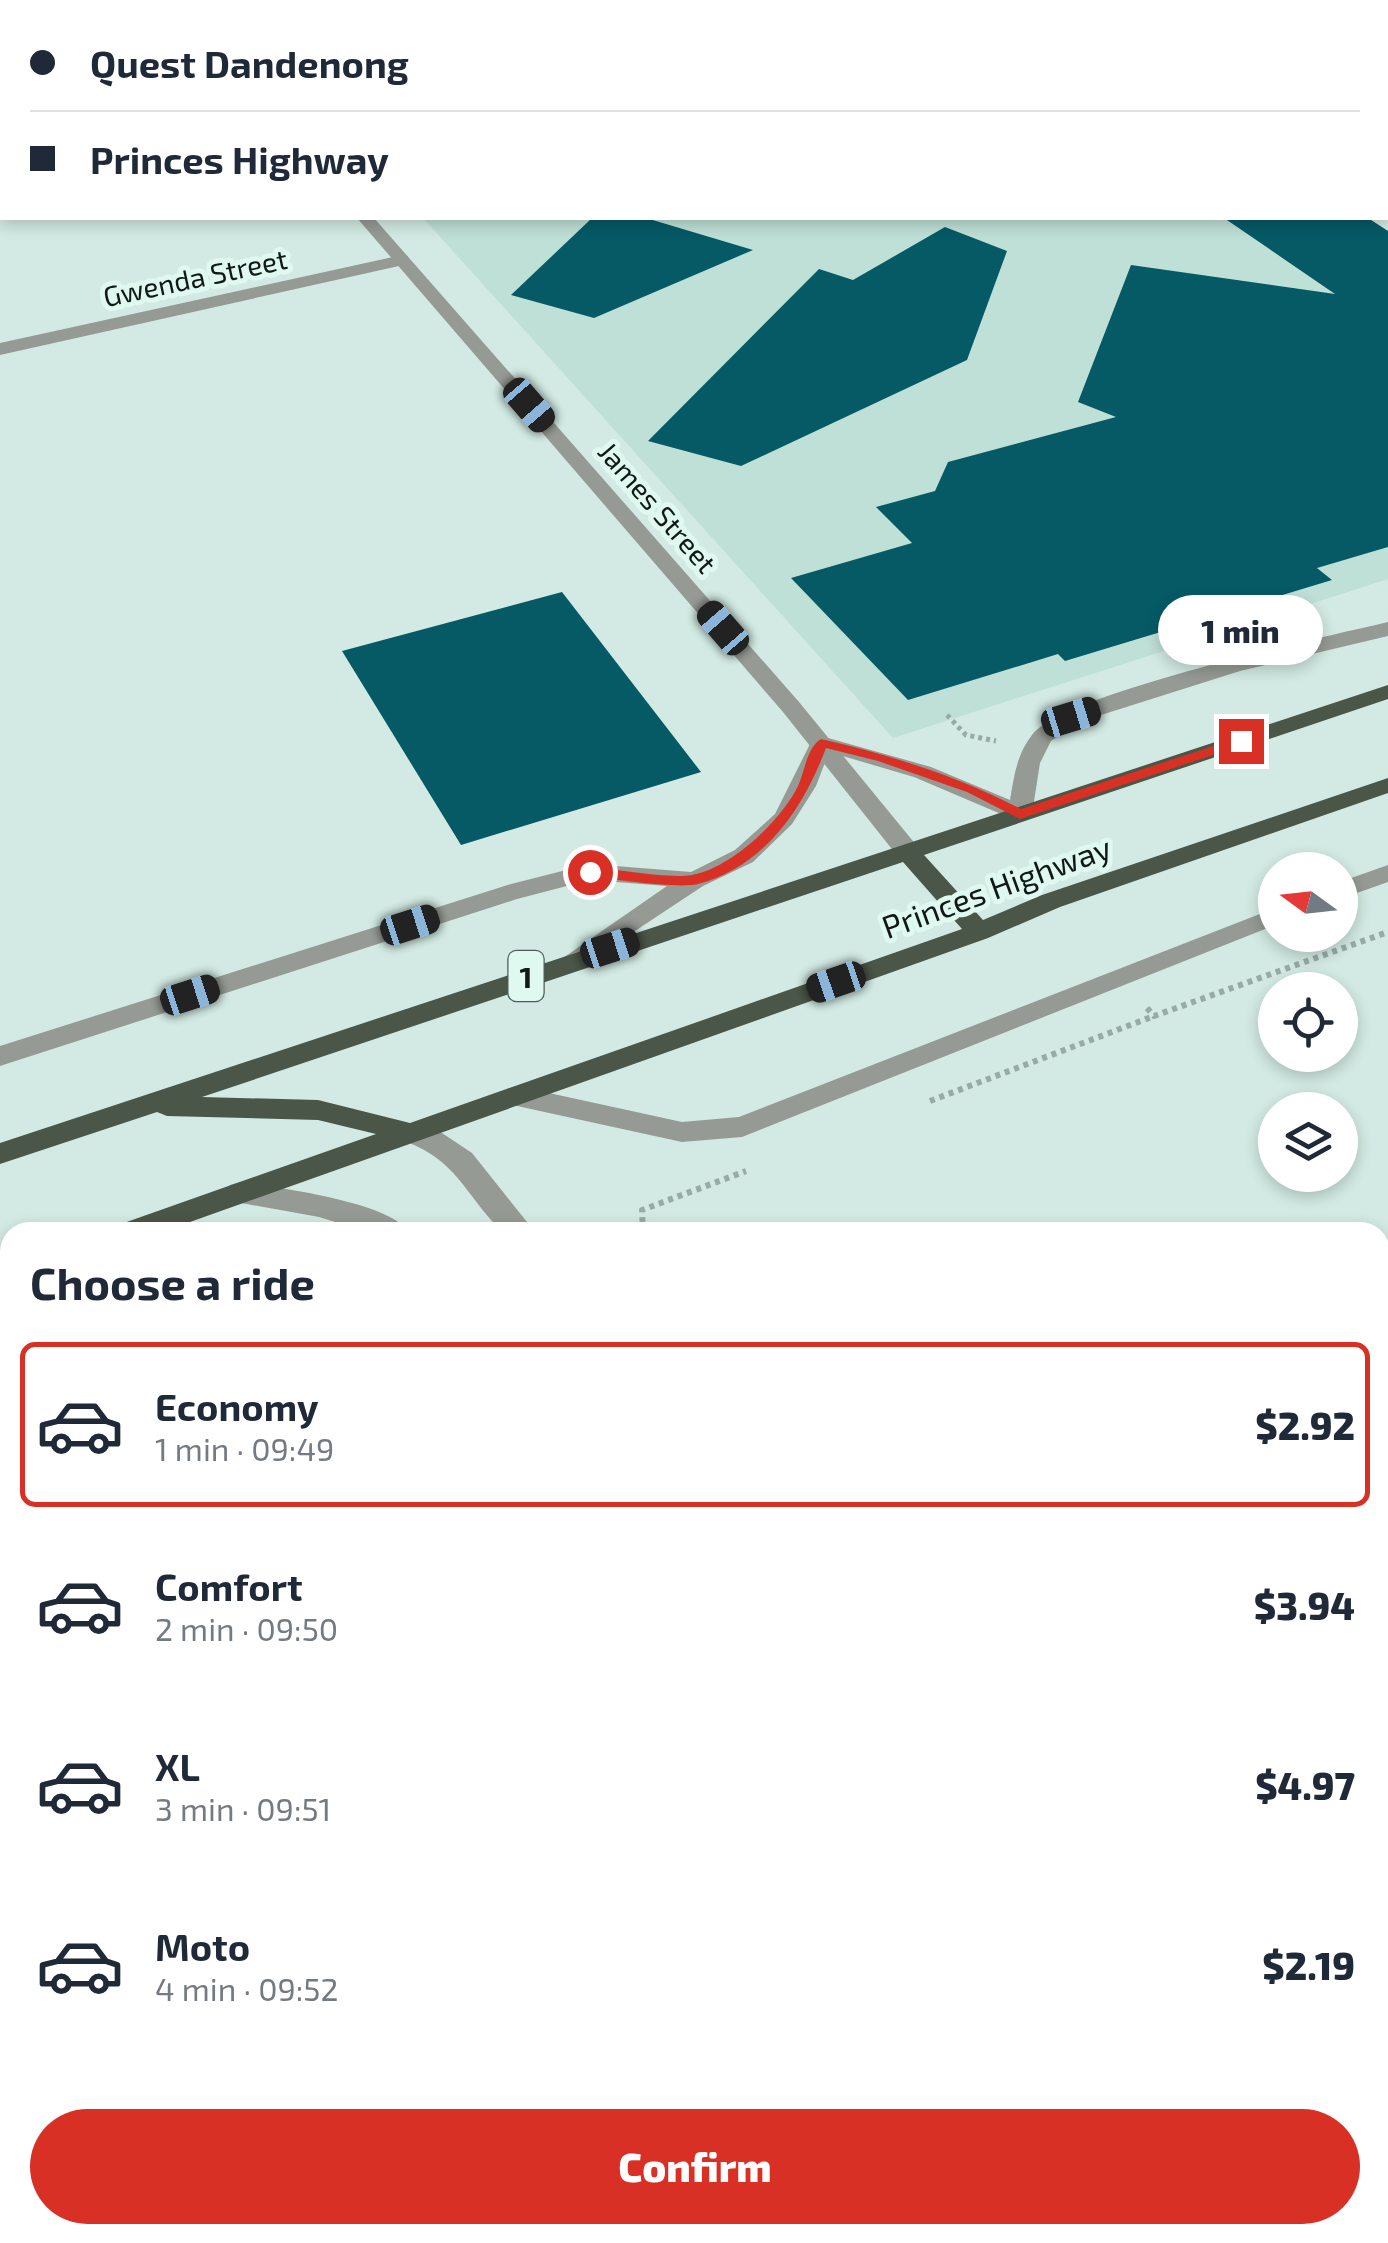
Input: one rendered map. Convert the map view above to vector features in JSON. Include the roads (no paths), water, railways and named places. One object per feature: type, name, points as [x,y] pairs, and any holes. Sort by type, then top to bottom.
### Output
[{"type":"highway","name":"Princes Highway","points":[[0,1154],[573,960],[1388,692]]},
{"type":"highway","name":"Princes Highway","points":[[170,1222],[240,1193],[978,932],[1051,901],[1388,784]]},
{"type":"highway","name":"James Street","points":[[908,852],[978,932]]},
{"type":"highway","points":[[146,1105],[318,1110],[411,1133]]},
{"type":"street","name":"James Street","points":[[368,220],[821,743],[908,852]]},
{"type":"street","name":"Gwenda Street","points":[[0,348],[402,260]]},
{"type":"street","points":[[573,960],[694,880],[744,856],[784,819],[804,786],[821,743],[882,758],[972,789],[1020,814],[1028,763],[1042,737],[1071,717],[1233,666],[1388,629]]},
{"type":"street","points":[[0,1056],[542,884],[590,872],[694,880]]},
{"type":"street","points":[[1358,884],[1388,873]]},
{"type":"street","points":[[516,1096],[682,1132],[742,1127],[1258,923]]},
{"type":"street","points":[[411,1133],[438,1140],[458,1153],[493,1206],[510,1222]]},
{"type":"street","points":[[240,1193],[319,1205],[372,1222]]}]
